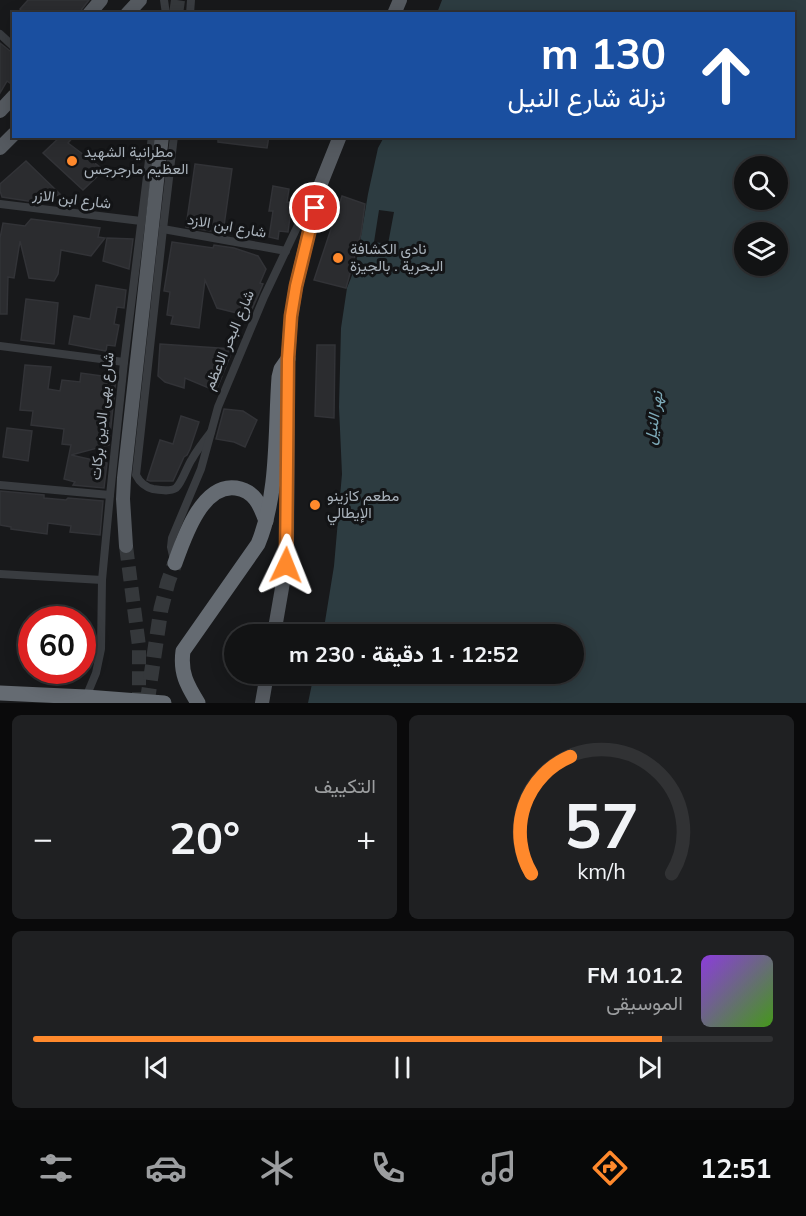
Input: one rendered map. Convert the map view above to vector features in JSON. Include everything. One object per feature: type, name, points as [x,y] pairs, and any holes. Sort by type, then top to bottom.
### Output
[{"type":"highway","points":[[198,703],[183,675],[181,662],[183,651],[258,544],[266,521],[274,477],[279,377],[288,359]]},
{"type":"highway","points":[[175,563],[195,516],[204,502],[218,491],[230,487],[243,489],[253,494],[266,521]]},
{"type":"highway","points":[[0,693],[165,703]]},
{"type":"main road","points":[[90,12],[101,0]]},
{"type":"main road","points":[[129,12],[140,0]]},
{"type":"main road","points":[[0,111],[12,98]]},
{"type":"main road","points":[[0,148],[12,136]]},
{"type":"main road","name":"شارع بهى الدين بركات","points":[[126,546],[124,478],[142,265],[162,138]]},
{"type":"main road","name":"شارع البحر الاعظم","points":[[320,186],[339,138]]},
{"type":"main road","points":[[276,624],[286,565],[288,359],[291,316],[320,186]]},
{"type":"main road","points":[[262,703],[265,684]]},
{"type":"street","points":[[0,34],[12,45]]},
{"type":"street","name":"شارع بهى الدين بركات","points":[[86,697],[96,674],[101,649],[102,580],[110,495],[124,362],[142,265],[141,221],[152,138]]},
{"type":"street","points":[[174,138],[136,475],[140,482],[146,487],[166,490],[178,487],[193,456],[211,432]]},
{"type":"street","name":"شارع البحر الاعظم","points":[[175,563],[171,547],[172,538],[201,469],[218,407],[264,297],[299,223],[320,186]]},
{"type":"street","name":"شارع ابن الازر","points":[[0,204],[141,221]]},
{"type":"street","name":"شارع ابن الازد","points":[[163,229],[286,251]]},
{"type":"street","points":[[0,346],[124,362]]},
{"type":"street","points":[[0,485],[110,495]]},
{"type":"street","points":[[0,574],[102,580]]},
{"type":"water","name":"نهر النيل","points":[[442,0],[806,0],[806,703],[308,703],[312,684],[584,684],[584,624],[325,624],[334,566],[342,474],[339,407],[341,328],[347,288],[358,254],[378,148],[383,138],[795,138],[795,12],[437,12]]},
{"type":"pier","name":"نادى الكشافة البحرية . بالجيزة","points":[[379,210],[394,212],[388,244],[374,242]]},
{"type":"building","points":[[28,0],[89,0],[81,12],[22,12],[20,9]]},
{"type":"building","points":[[0,43],[12,52],[12,85],[7,81],[0,93]]},
{"type":"building","points":[[59,138],[72,138],[68,143],[104,170],[83,190],[43,153]]},
{"type":"building","points":[[218,138],[269,138],[267,148],[218,142]]},
{"type":"building","points":[[26,161],[60,194],[41,203],[2,197],[0,184]]},
{"type":"building","points":[[195,164],[232,169],[223,233],[186,227]]},
{"type":"building","points":[[273,186],[289,189],[287,202],[300,204],[295,218],[290,217],[288,232],[279,231],[278,239],[269,237],[273,211],[269,211]]},
{"type":"building","name":"نادى الكشافة البحرية . بالجيزة","points":[[342,196],[365,204],[361,234],[346,288],[314,280]]},
{"type":"building","points":[[31,219],[100,228],[98,237],[105,238],[91,256],[61,250],[58,274],[54,281],[29,278],[20,241],[14,278],[8,277],[7,314],[0,314],[0,238],[3,223],[25,226]]},
{"type":"building","points":[[107,238],[133,239],[129,269],[103,261]]},
{"type":"building","points":[[172,242],[213,248],[214,245],[234,248],[258,256],[266,269],[260,283],[263,284],[249,316],[217,308],[205,280],[199,328],[171,324],[173,316],[167,315],[170,292],[164,291]]},
{"type":"building","points":[[96,285],[126,290],[124,308],[117,307],[114,324],[119,325],[115,346],[107,345],[106,351],[69,344],[74,316],[90,319]]},
{"type":"building","points":[[26,299],[58,303],[54,344],[21,340]]},
{"type":"building","points":[[160,344],[233,349],[216,391],[185,378],[184,388],[165,382],[158,376]]},
{"type":"building","points":[[317,345],[335,345],[334,418],[315,416]]},
{"type":"building","points":[[25,365],[51,367],[48,389],[60,391],[62,380],[80,382],[81,373],[116,378],[109,445],[71,455],[107,463],[104,488],[73,485],[75,482],[64,479],[71,445],[62,444],[64,429],[31,425],[33,411],[20,410]]},
{"type":"building","points":[[224,409],[243,411],[257,420],[245,447],[234,442],[216,439]]},
{"type":"building","points":[[181,416],[199,422],[187,455],[173,481],[147,480],[160,440],[173,444]]},
{"type":"building","points":[[7,428],[32,431],[28,461],[3,457]]},
{"type":"building","points":[[0,491],[44,495],[44,498],[103,501],[100,535],[70,532],[71,526],[48,523],[47,534],[11,529],[11,527],[0,525]]},
{"type":"tunnel","points":[[176,12],[178,0]]},
{"type":"tunnel","points":[[126,546],[139,646],[139,703]]},
{"type":"tunnel","points":[[147,703],[161,609],[175,563]]},
{"type":"place","name":"مطرانية الشهيد العظيم مارجرجس","points":[[72,161]]},
{"type":"place","name":"نادى الكشافة البحرية . بالجيزة","points":[[338,258]]},
{"type":"place","name":"مطعم كازينو الإيطالي","points":[[315,505]]},
{"type":"route","points":[[286,565],[288,359],[291,316],[315,208]]}]
